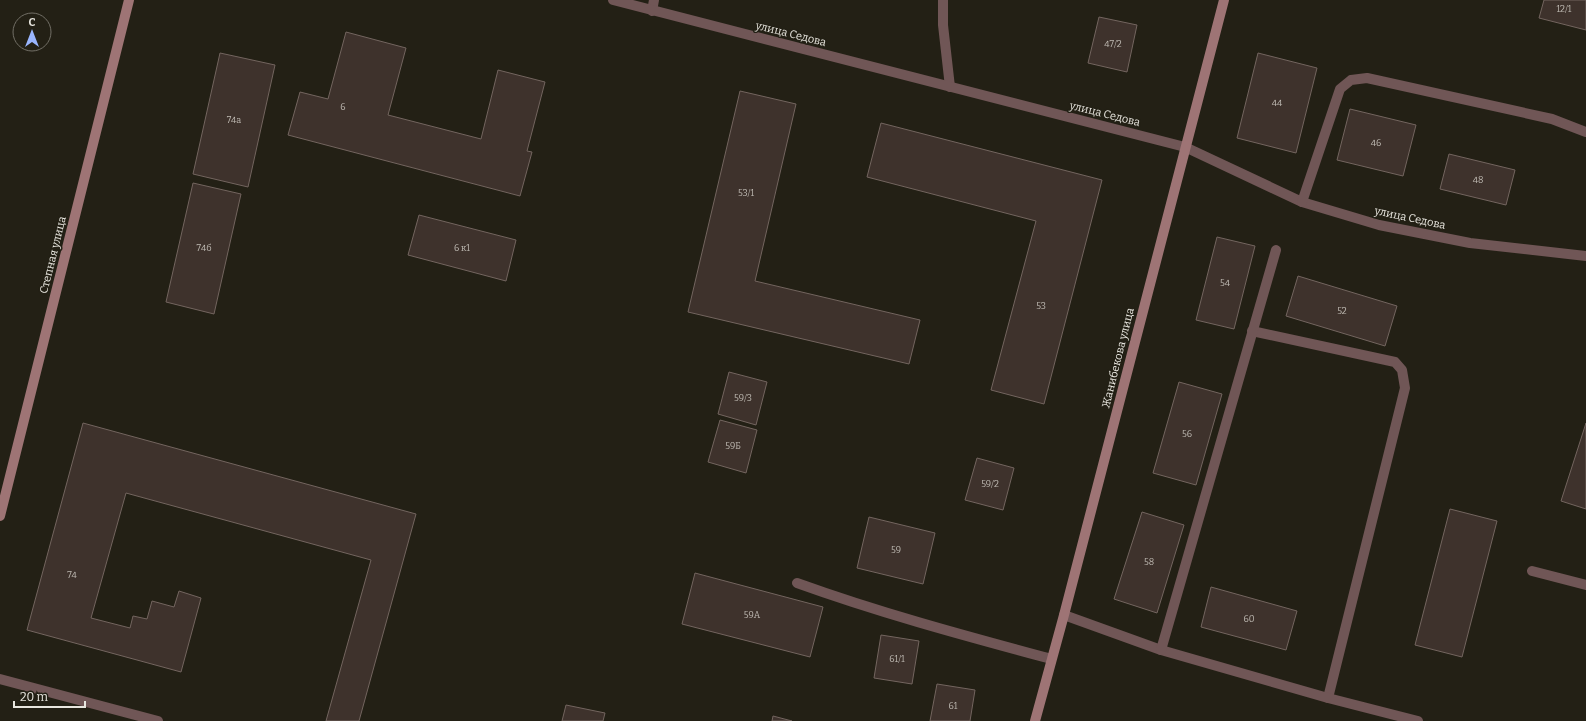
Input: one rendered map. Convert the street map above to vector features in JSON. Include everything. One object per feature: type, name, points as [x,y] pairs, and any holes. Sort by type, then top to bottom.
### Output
[{"type":"street","name":"Степная улица","points":[[0,516],[129,0]]},
{"type":"street","name":"улица Седова","points":[[612,0],[1185,148],[1302,202],[1379,225],[1470,243],[1585,255]]},
{"type":"street","points":[[652,11],[654,0]]},
{"type":"street","points":[[943,0],[943,25],[950,87]]},
{"type":"street","name":"Жанибекова улица","points":[[1035,721],[1224,0]]},
{"type":"street","points":[[1302,202],[1340,88],[1351,80],[1367,78],[1552,119],[1586,132]]},
{"type":"street","points":[[1161,650],[1276,250]]},
{"type":"street","points":[[1252,331],[1395,362],[1402,370],[1404,388],[1328,698]]},
{"type":"street","points":[[1532,571],[1586,585]]},
{"type":"street","points":[[797,583],[844,600],[909,620],[1051,659]]},
{"type":"street","points":[[1064,615],[1161,650],[1328,698],[1418,721]]},
{"type":"street","points":[[0,680],[158,721]]},
{"type":"building","points":[[1544,0],[1586,0],[1586,30],[1539,18]]},
{"type":"building","points":[[1099,17],[1137,25],[1127,72],[1088,63]]},
{"type":"building","points":[[346,32],[406,48],[388,115],[481,139],[498,70],[545,82],[527,151],[532,152],[520,196],[288,135],[300,92],[328,99]]},
{"type":"building","points":[[220,53],[275,65],[248,187],[193,174]]},
{"type":"building","points":[[1258,53],[1317,68],[1296,153],[1237,138]]},
{"type":"building","points":[[740,91],[796,104],[755,281],[920,320],[909,364],[688,312]]},
{"type":"building","points":[[1350,109],[1416,125],[1403,176],[1337,160]]},
{"type":"building","points":[[881,123],[1102,180],[1044,404],[991,390],[1036,221],[867,177]]},
{"type":"building","points":[[1449,154],[1515,170],[1506,205],[1440,189]]},
{"type":"building","points":[[193,183],[241,194],[214,314],[166,302]]},
{"type":"building","points":[[419,215],[516,240],[506,281],[408,255]]},
{"type":"building","points":[[1217,237],[1255,246],[1234,329],[1196,320]]},
{"type":"building","points":[[1298,276],[1397,306],[1385,346],[1286,316]]},
{"type":"building","points":[[729,372],[767,382],[756,425],[718,414]]},
{"type":"building","points":[[1179,382],[1222,394],[1196,485],[1153,473]]},
{"type":"building","points":[[720,420],[757,430],[746,473],[708,462]]},
{"type":"building","points":[[83,423],[416,514],[359,721],[326,721],[371,560],[126,493],[91,618],[130,628],[133,616],[147,619],[152,601],[174,607],[179,591],[201,598],[181,672],[27,630]]},
{"type":"building","points":[[1586,423],[1586,509],[1561,501]]},
{"type":"building","points":[[977,458],[1014,468],[1003,510],[965,500]]},
{"type":"building","points":[[1450,509],[1497,521],[1462,657],[1415,645]]},
{"type":"building","points":[[1142,512],[1184,525],[1157,613],[1114,599]]},
{"type":"building","points":[[869,517],[935,533],[923,584],[857,568]]},
{"type":"building","points":[[695,573],[823,607],[810,657],[682,624]]},
{"type":"building","points":[[1211,587],[1297,611],[1286,650],[1201,627]]},
{"type":"building","points":[[881,635],[919,641],[912,684],[874,678]]},
{"type":"building","points":[[937,684],[975,690],[970,721],[930,721]]},
{"type":"building","points":[[566,705],[605,713],[603,721],[562,721]]},
{"type":"building","points":[[773,716],[792,721],[772,721]]}]
